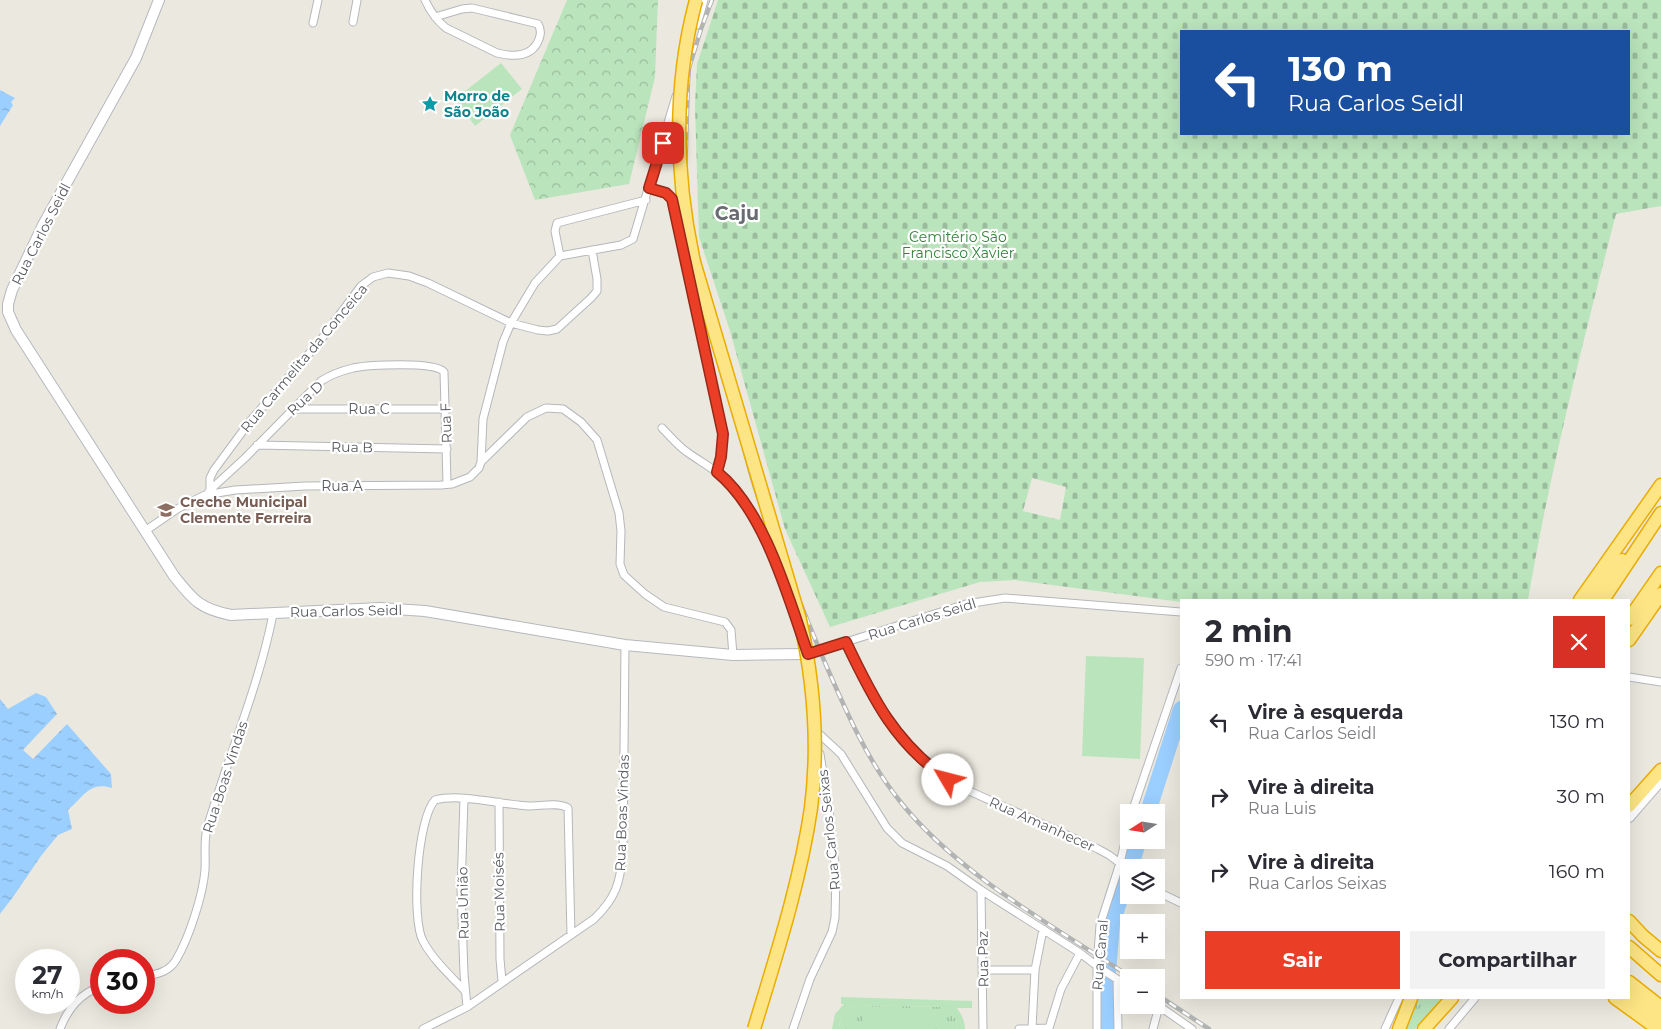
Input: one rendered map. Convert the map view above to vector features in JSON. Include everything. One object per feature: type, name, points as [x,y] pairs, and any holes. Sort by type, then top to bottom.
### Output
[{"type":"highway","points":[[696,0],[683,65],[679,111],[680,173],[686,226],[694,262],[800,620],[811,679],[814,722],[813,782],[805,842],[786,923],[754,1029]]},
{"type":"highway","points":[[1581,599],[1661,486]]},
{"type":"highway","points":[[1592,599],[1661,513]]},
{"type":"highway","points":[[1604,599],[1648,530]]},
{"type":"highway","points":[[1630,618],[1661,573]]},
{"type":"highway","points":[[1630,639],[1661,594]]},
{"type":"highway","points":[[1630,795],[1661,760]]},
{"type":"highway","points":[[1630,805],[1661,770]]},
{"type":"highway","points":[[1630,922],[1661,951]]},
{"type":"highway","points":[[1630,948],[1661,975]]},
{"type":"highway","points":[[1630,983],[1661,1007]]},
{"type":"highway","points":[[1630,995],[1661,1019]]},
{"type":"highway","points":[[1399,1029],[1401,999]]},
{"type":"highway","points":[[1424,1029],[1451,999]]},
{"type":"highway","points":[[1434,1029],[1461,999]]},
{"type":"highway","points":[[1616,999],[1658,1029]]},
{"type":"street","name":"Rua Carlos Seidl","points":[[159,0],[136,58],[43,225],[12,290],[8,312],[16,330],[174,576],[190,596],[202,606],[231,615],[380,608],[425,611],[626,645],[733,655],[808,654],[966,604],[1005,598],[1180,612]]},
{"type":"street","points":[[313,23],[318,0]]},
{"type":"street","points":[[353,22],[357,0]]},
{"type":"street","points":[[425,0],[435,17],[446,28],[490,50],[504,54],[528,53],[535,47],[540,35],[538,24],[472,8],[435,17]]},
{"type":"street","points":[[697,25],[704,0]]},
{"type":"street","points":[[481,462],[483,418],[503,342],[511,323],[535,283],[560,256],[620,245],[633,240],[679,87]]},
{"type":"street","points":[[649,188],[666,193],[672,199],[723,434],[721,457],[717,472]]},
{"type":"street","points":[[560,256],[555,231],[557,223],[646,200]]},
{"type":"street","name":"Rua Carmelita da Conceica","points":[[207,492],[214,470],[251,420],[320,341],[361,286],[373,277],[388,273],[410,276],[511,323],[538,330],[551,330],[557,328],[574,314],[597,291],[598,284],[592,250]]},
{"type":"street","name":"Rua D","points":[[207,492],[321,381],[333,374],[350,369],[383,366],[434,367]]},
{"type":"street","name":"Rua F","points":[[434,367],[442,369],[444,372],[448,484]]},
{"type":"street","name":"Rua A","points":[[146,531],[177,509],[207,492],[258,488],[448,484],[470,477],[479,468],[481,462],[520,422],[535,412],[546,408],[558,407],[570,412],[596,440],[619,513],[621,531],[620,564],[624,575],[645,594],[664,606],[725,622],[731,630],[733,655]]},
{"type":"street","name":"Rua C","points":[[292,409],[446,409]]},
{"type":"street","name":"Rua Carlos Seixas","points":[[662,428],[686,452],[717,472],[730,483],[739,495],[762,533],[785,587],[808,654],[808,687],[829,811],[836,874],[836,898],[832,932],[810,980],[793,1029]]},
{"type":"street","name":"Rua B","points":[[257,445],[447,450]]},
{"type":"street","name":"Rua Boas Vindas","points":[[155,975],[170,968],[175,963],[185,942],[203,886],[206,831],[261,666],[273,614]]},
{"type":"street","name":"Rua Amanhecer","points":[[846,642],[892,727],[922,760],[956,785],[1098,848],[1120,863]]},
{"type":"street","name":"Rua Boas Vindas","points":[[423,1029],[467,1006],[594,919],[607,907],[621,874],[624,817],[626,645]]},
{"type":"street","points":[[1135,804],[1180,671]]},
{"type":"street","points":[[1630,677],[1661,682]]},
{"type":"street","points":[[815,730],[841,754],[895,838],[912,849],[947,866],[1120,981]]},
{"type":"street","points":[[1630,816],[1661,780]]},
{"type":"street","points":[[465,991],[423,942],[417,923],[418,865],[423,830],[432,803],[435,800],[446,798],[528,806],[567,806],[571,935]]},
{"type":"street","name":"Rua União","points":[[464,799],[461,888],[467,1006]]},
{"type":"street","name":"Rua Moisés","points":[[499,802],[502,981]]},
{"type":"street","name":"Rua Canal","points":[[1097,1029],[1100,925],[1120,879]]},
{"type":"street","name":"Rua Paz","points":[[981,890],[983,1029]]},
{"type":"street","points":[[1165,895],[1180,903]]},
{"type":"street","points":[[1032,1028],[1035,970],[1043,929]]},
{"type":"street","points":[[1020,1029],[1049,1028],[1061,989],[1080,953]]},
{"type":"street","points":[[983,970],[1035,970]]},
{"type":"street","points":[[1114,977],[1118,1029]]},
{"type":"street","points":[[60,1029],[65,1015],[72,1005],[90,990]]},
{"type":"street","points":[[1385,1029],[1400,999]]},
{"type":"street","points":[[1393,1029],[1401,999]]},
{"type":"street","points":[[1449,1029],[1474,999]]},
{"type":"street","points":[[1165,1010],[1192,1029]]},
{"type":"street","points":[[1153,1029],[1156,1014]]},
{"type":"green space","points":[[567,0],[658,0],[655,77],[629,184],[535,200],[510,135]]},
{"type":"green space","name":"Cemitério São Francisco Xavier","points":[[718,0],[1661,0],[1661,206],[1616,214],[1579,358],[1557,454],[1528,599],[1180,599],[1180,602],[1015,580],[980,582],[830,627],[785,529],[730,331],[699,237],[695,106],[697,64]],"holes":[[[1032,478],[1066,487],[1060,520],[1023,511]]]},
{"type":"green space","points":[[501,63],[522,89],[475,126],[455,99]]},
{"type":"green space","points":[[1086,656],[1144,658],[1140,759],[1082,756]]},
{"type":"green space","points":[[841,997],[972,1001],[972,1008],[957,1008],[964,1020],[965,1029],[958,1029],[953,1015],[941,1007],[858,1005],[844,1013],[840,1020],[839,1029],[832,1029],[835,1014],[844,1004],[841,1004]]},
{"type":"green space","points":[[1418,999],[1443,999],[1415,1029],[1406,1029]]},
{"type":"green space","points":[[858,1005],[941,1007],[953,1015],[958,1029],[839,1029],[840,1020],[844,1013]]},
{"type":"green space","points":[[863,1006],[934,1009],[933,1029],[862,1029]]},
{"type":"water","points":[[0,90],[15,98],[11,102],[13,105],[0,126]]},
{"type":"water","points":[[36,693],[46,697],[57,714],[23,750],[33,759],[67,724],[111,774],[112,788],[104,786],[93,788],[68,810],[72,829],[58,835],[0,914],[0,699],[8,709]]},
{"type":"waterway","points":[[1151,804],[1180,712]]},
{"type":"waterway","points":[[1133,859],[1136,849]]},
{"type":"waterway","points":[[1106,1029],[1106,996],[1112,924],[1120,899]]},
{"type":"railway","points":[[712,0],[689,68],[684,185],[686,216],[698,274],[719,341],[753,481],[772,535],[826,665],[867,752],[887,785],[922,827],[949,852],[1008,897],[1120,970]]},
{"type":"railway","points":[[1165,1000],[1209,1029]]},
{"type":"place","name":"Morro de São João","points":[[430,104]]},
{"type":"place","name":"Creche Municipal Clemente Ferreira","points":[[166,510]]},
{"type":"district","name":"Caju","points":[[737,213]]},
{"type":"route","points":[[663,143],[649,188],[666,193],[672,199],[691,294],[723,434],[723,446],[717,472],[730,483],[739,495],[762,533],[785,587],[808,654],[846,642],[892,727],[922,760],[948,780]]}]
